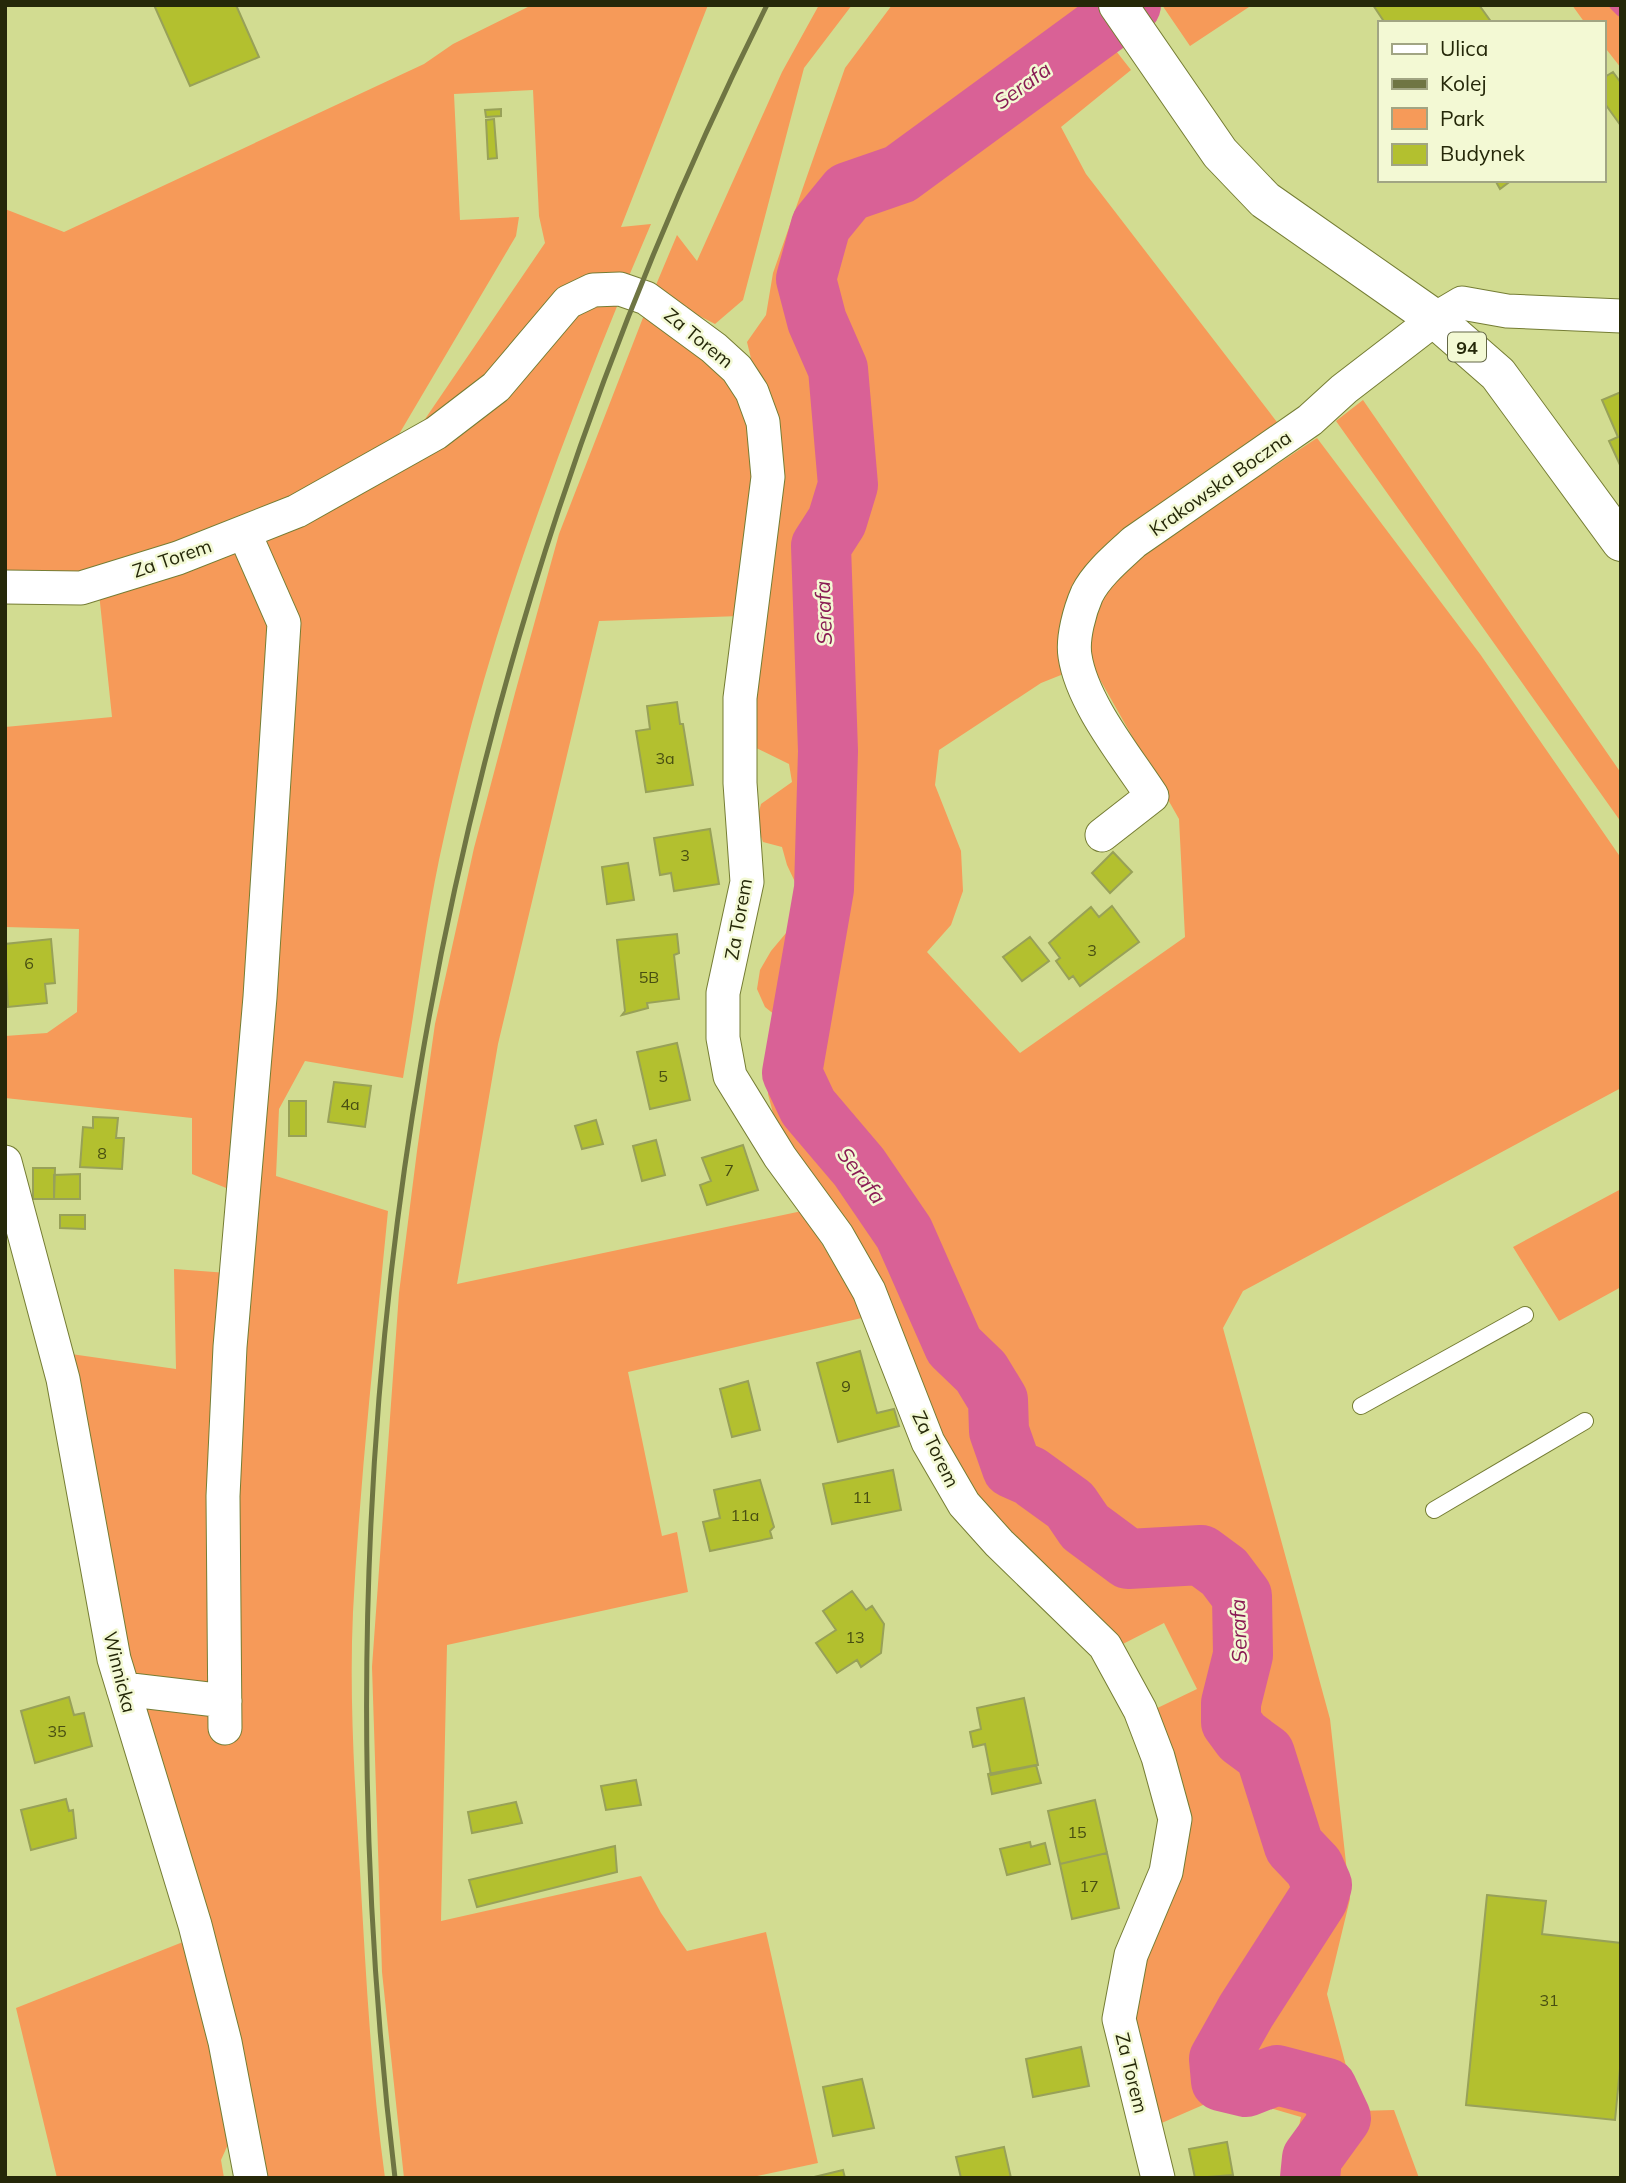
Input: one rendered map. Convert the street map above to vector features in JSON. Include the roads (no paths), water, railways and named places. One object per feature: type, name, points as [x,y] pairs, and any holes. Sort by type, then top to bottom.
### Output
[{"type":"main road","name":"94","points":[[1118,5],[1220,152],[1265,200],[1436,319],[1497,374],[1621,542]]},
{"type":"street","name":"Za Torem","points":[[5,587],[81,588],[178,558],[328,495],[436,433],[496,387],[568,302],[593,290],[620,289],[646,298],[666,310],[737,369],[752,392],[767,437],[768,477],[740,698],[740,783],[747,883],[723,993],[723,1038],[730,1076],[780,1157],[837,1235],[869,1291],[928,1442],[964,1504],[999,1543],[1105,1646],[1140,1710],[1158,1757],[1175,1819],[1166,1872],[1131,1955],[1119,2019],[1125,2056],[1158,2178]]},
{"type":"street","name":"Krakowska Boczna","points":[[1102,835],[1152,796],[1097,710],[1081,678],[1074,654],[1079,617],[1088,592],[1134,542],[1310,420],[1344,389],[1436,319],[1462,303],[1507,312],[1621,316]]},
{"type":"street","points":[[123,1689],[225,1715],[223,1496],[230,1348],[260,997],[284,623],[244,532]]},
{"type":"street","name":"Winnicka","points":[[5,1162],[63,1379],[114,1659],[195,1925],[226,2042],[251,2178]]},
{"type":"lane","points":[[1360,1406],[1525,1315]]},
{"type":"lane","points":[[1434,1510],[1585,1421]]},
{"type":"waterway","name":"Serafa","points":[[1131,5],[900,174],[848,192],[821,225],[806,279],[817,321],[838,369],[848,485],[837,521],[821,546],[828,751],[824,889],[792,1073],[808,1107],[859,1167],[904,1233],[954,1346],[981,1372],[998,1400],[999,1431],[1012,1468],[1030,1476],[1070,1505],[1085,1527],[1128,1559],[1201,1555],[1224,1572],[1242,1596],[1243,1655],[1231,1703],[1231,1722],[1242,1737],[1265,1754],[1294,1846],[1314,1867],[1322,1885],[1318,1899],[1246,2011],[1219,2059],[1221,2081],[1246,2087],[1277,2075],[1327,2088],[1341,2118],[1312,2158],[1310,2178]]},
{"type":"waterway","points":[[1614,5],[1621,12]]},
{"type":"railway","points":[[395,2178],[371,1897],[368,1617],[384,1339],[421,1064],[477,792],[554,524],[651,262],[767,5]]}]
